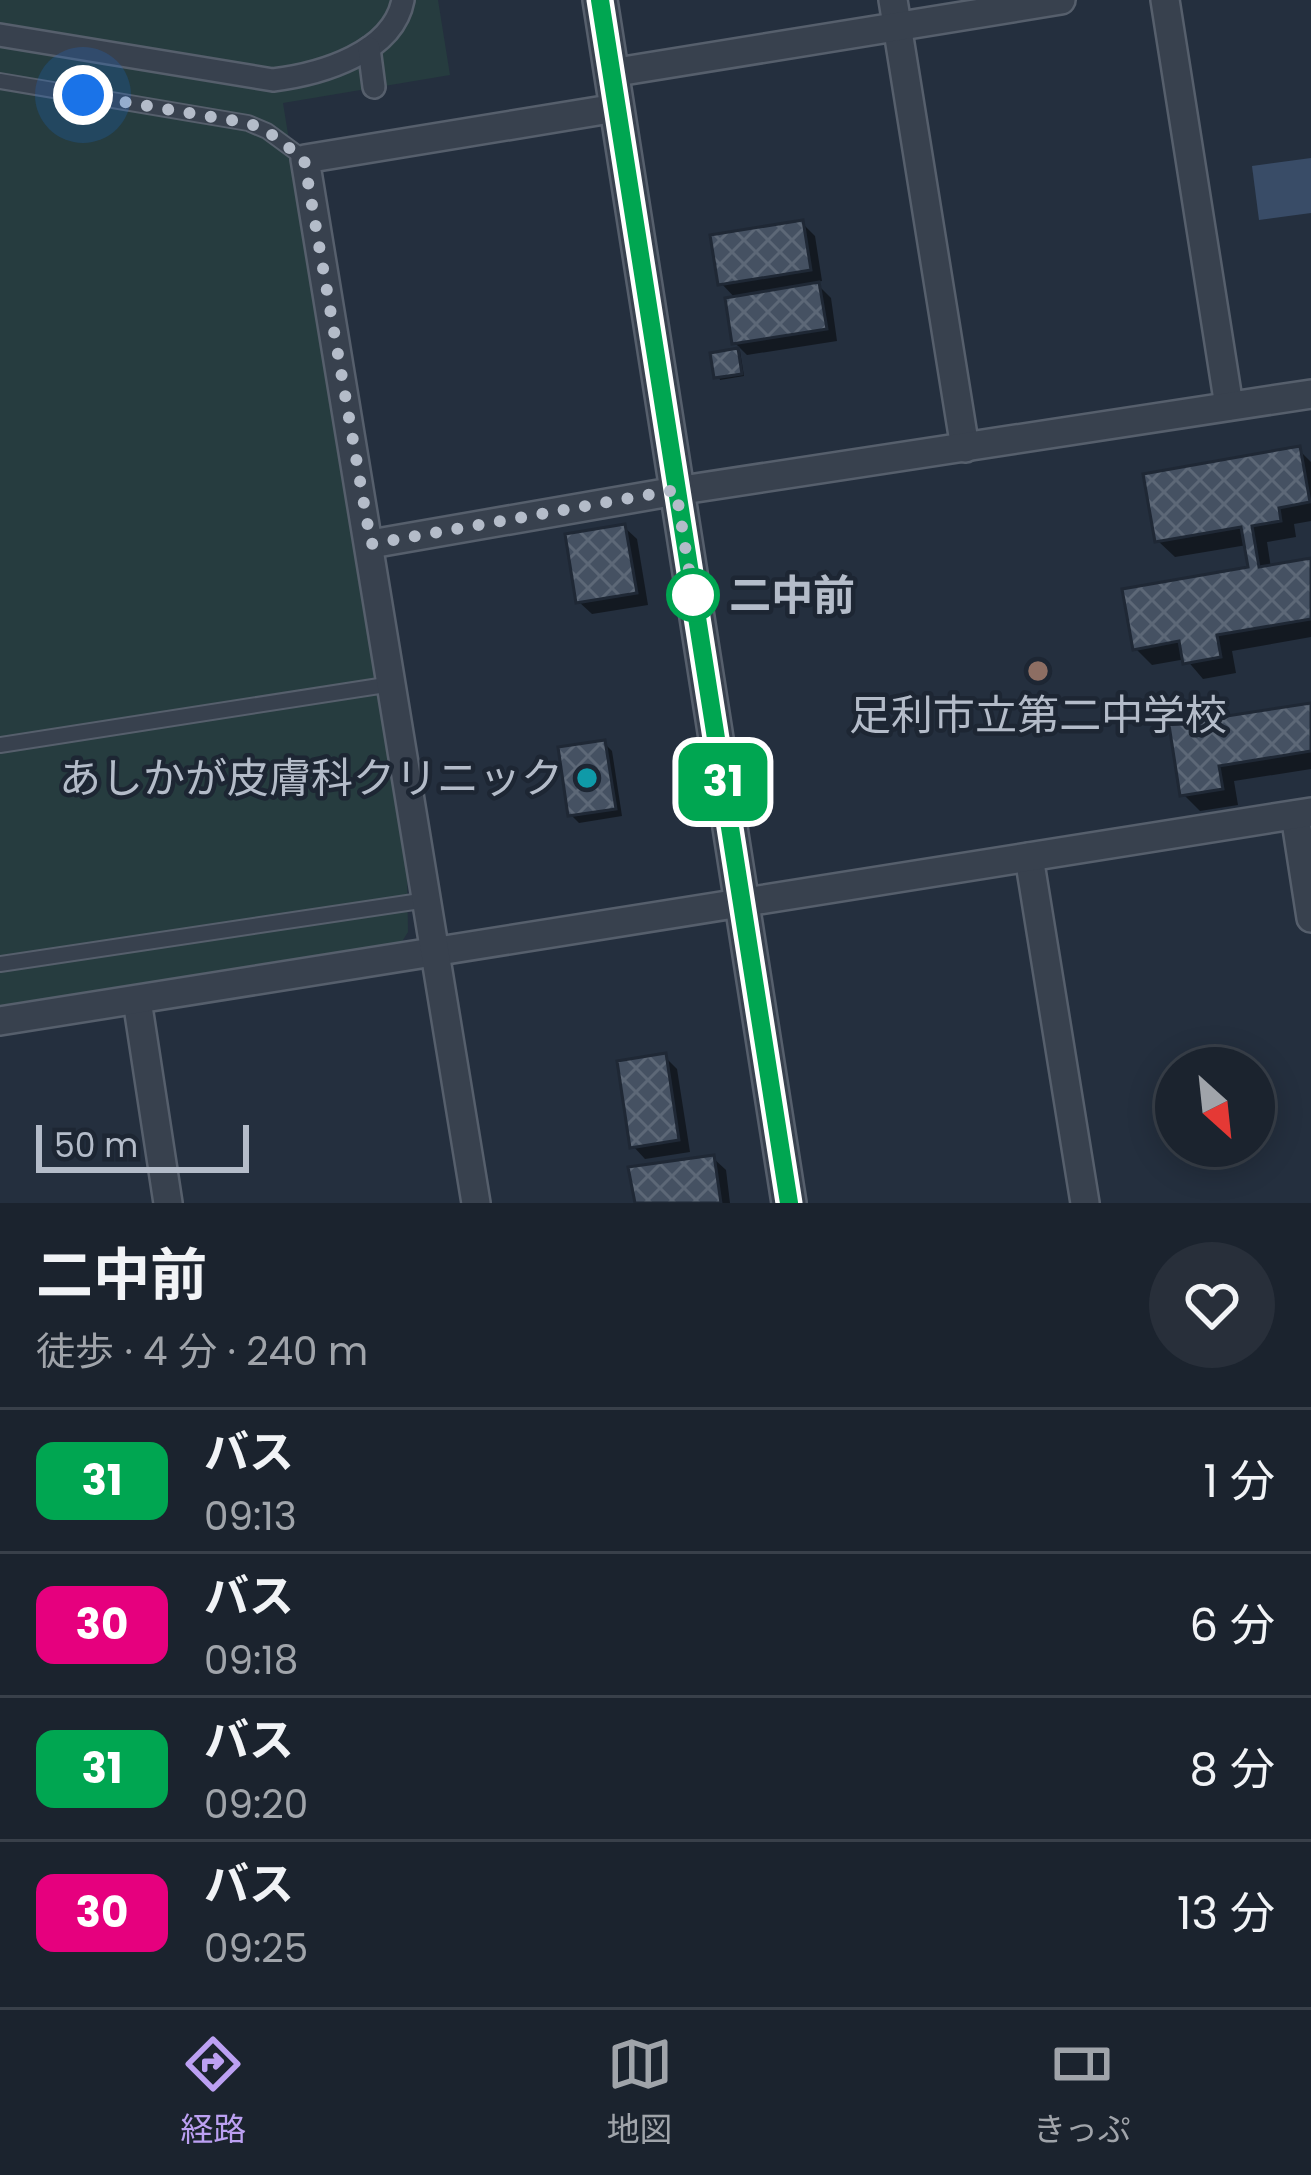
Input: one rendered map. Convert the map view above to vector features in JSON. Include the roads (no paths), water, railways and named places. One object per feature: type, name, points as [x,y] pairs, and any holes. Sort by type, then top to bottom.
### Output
[{"type":"street","points":[[0,35],[273,80],[307,76],[369,48],[399,23],[403,0]]},
{"type":"street","points":[[600,0],[789,1203]]},
{"type":"street","points":[[611,73],[895,12],[1060,0]]},
{"type":"street","points":[[1165,0],[1229,406]]},
{"type":"street","points":[[895,12],[964,448]]},
{"type":"street","points":[[369,48],[374,87]]},
{"type":"street","points":[[476,1203],[304,159],[616,108]]},
{"type":"street","points":[[371,544],[676,490],[1311,394]]},
{"type":"street","points":[[0,1022],[1303,813],[1311,918]]},
{"type":"street","points":[[1029,856],[1085,1203]]},
{"type":"street","points":[[137,1000],[168,1203]]},
{"type":"lane","points":[[0,81],[248,123],[304,159]]},
{"type":"lane","points":[[0,745],[392,684]]},
{"type":"lane","points":[[0,964],[427,900]]},
{"type":"water","points":[[1311,158],[1311,213],[1259,220],[1252,166]]},
{"type":"place","name":"二中前","points":[[693,595]]},
{"type":"place","name":"足利市立第二中学校","points":[[1038,671]]},
{"type":"place","name":"あしかが皮膚科クリニック","points":[[587,778]]}]
